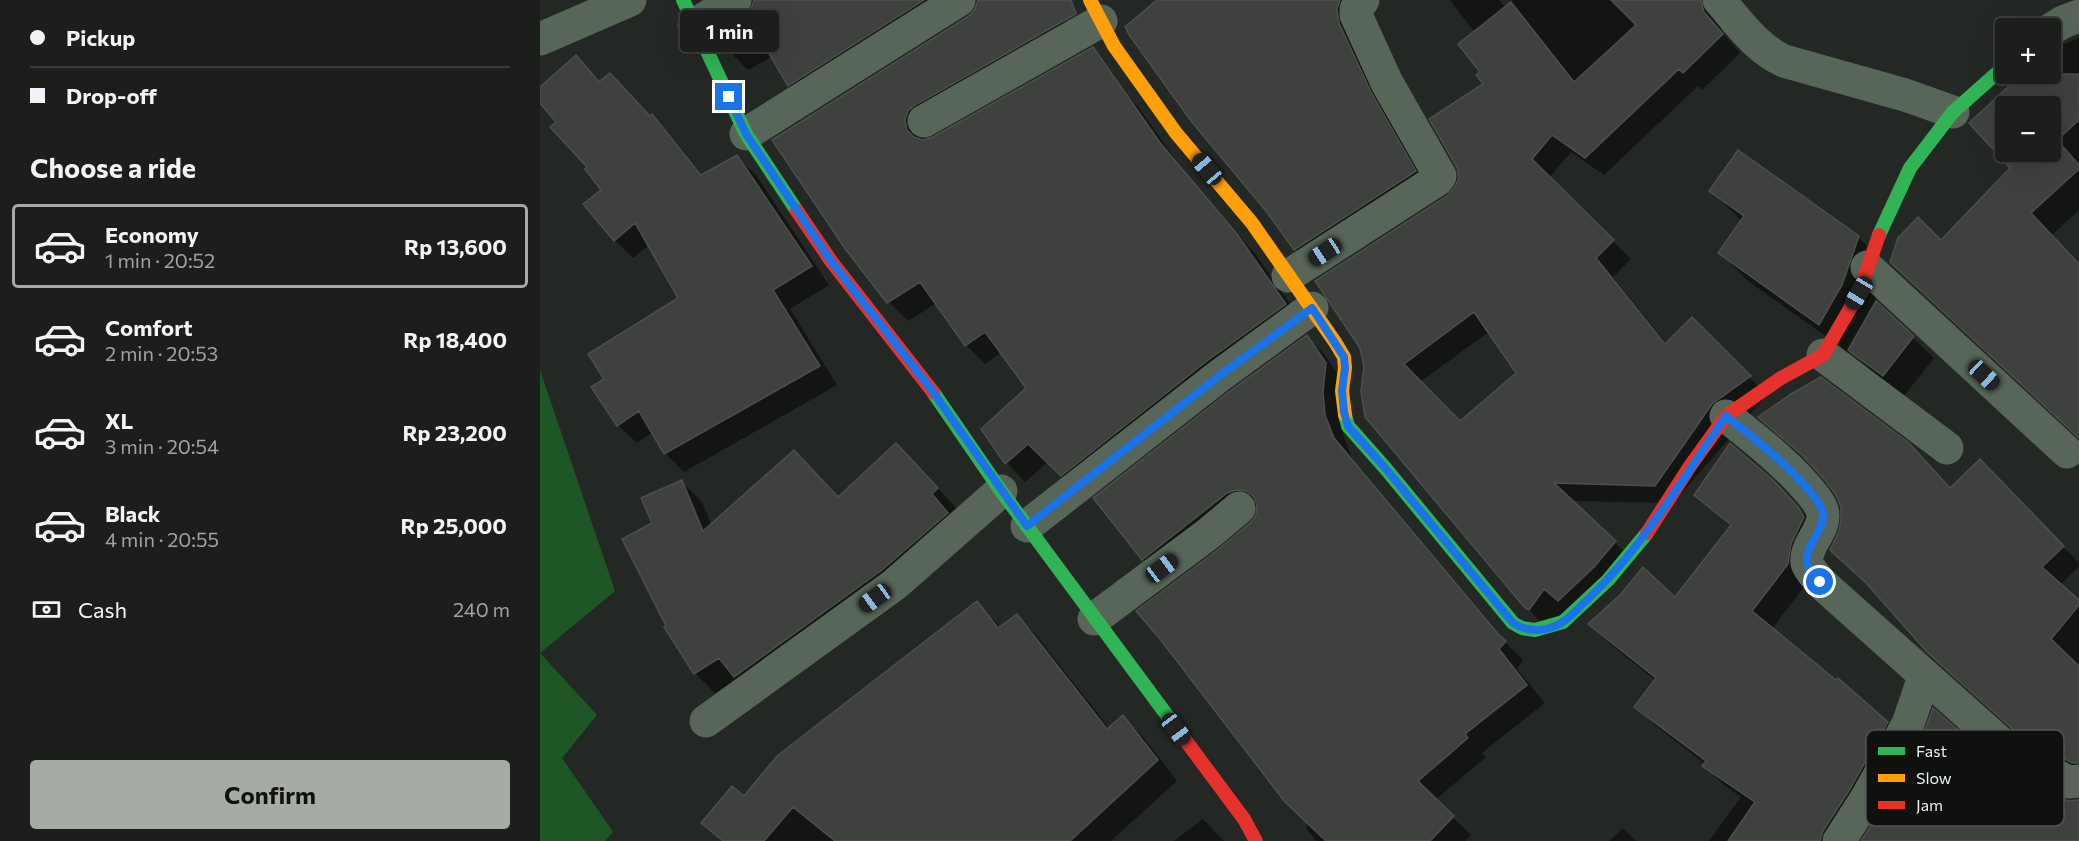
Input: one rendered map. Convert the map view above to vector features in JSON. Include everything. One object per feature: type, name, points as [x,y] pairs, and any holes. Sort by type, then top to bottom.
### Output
[{"type":"street","points":[[540,39],[630,0]]},
{"type":"street","points":[[735,0],[688,13],[746,134],[831,261],[931,389],[1001,491],[1094,619],[1244,819],[1256,841]]},
{"type":"street","points":[[1288,276],[1440,176],[1387,83],[1356,15],[1356,9],[1363,0]]},
{"type":"street","points":[[1719,0],[1769,54],[1784,61],[1905,95],[1953,112]]},
{"type":"street","points":[[746,134],[952,2]]},
{"type":"street","points":[[924,121],[1095,10],[1114,46],[1176,133],[1252,223],[1344,357],[1342,391],[1348,426],[1513,623],[1521,628],[1535,630],[1563,622],[1608,580],[1647,533],[1690,466],[1726,416],[1781,378],[1823,355],[1859,293],[1884,221],[1910,168],[1953,112],[1995,75]]},
{"type":"street","points":[[2061,23],[2079,16]]},
{"type":"street","points":[[1867,267],[2067,452]]},
{"type":"street","points":[[1027,526],[1219,376],[1312,308]]},
{"type":"street","points":[[1823,355],[1947,448]]},
{"type":"street","points":[[1726,416],[1768,448],[1817,500],[1823,511],[1823,522],[1807,557],[1807,564],[1820,582],[1985,730]]},
{"type":"street","points":[[706,721],[894,585],[1001,491]]},
{"type":"street","points":[[1094,619],[1208,534],[1239,508]]},
{"type":"street","points":[[1905,730],[1924,677]]},
{"type":"street","points":[[2064,780],[2068,782],[2079,781]]},
{"type":"street","points":[[1839,841],[1866,799]]},
{"type":"green space","points":[[540,370],[615,591],[540,653]]},
{"type":"green space","points":[[540,653],[597,715],[562,758],[613,832],[605,841],[540,841]]},
{"type":"building","points":[[754,0],[924,0],[788,86],[758,35],[728,52],[719,32],[745,16]]},
{"type":"building","points":[[978,0],[1071,0],[1076,14],[915,105],[908,111],[905,120],[907,130],[914,137],[923,140],[933,137],[1093,47],[1161,144],[1237,234],[1286,304],[1207,361],[1061,476],[1028,444],[1005,464],[981,429],[1026,388],[985,332],[965,346],[920,282],[887,303],[846,250],[772,140],[969,16]]},
{"type":"building","points":[[1157,0],[1340,0],[1337,9],[1339,23],[1371,92],[1416,171],[1294,250],[1266,211],[1191,121],[1125,27]]},
{"type":"building","points":[[1611,0],[1701,0],[1704,12],[1723,34],[1683,73],[1679,69],[1585,158],[1552,135],[1532,159],[1614,240],[1596,258],[1665,344],[1692,317],[1751,376],[1712,404],[1655,486],[1554,483],[1616,541],[1594,567],[1558,601],[1544,589],[1529,610],[1365,417],[1361,391],[1364,366],[1360,348],[1315,281],[1447,196],[1455,187],[1459,178],[1457,167],[1429,119],[1483,84],[1476,75],[1480,72],[1458,44],[1511,2],[1574,82],[1636,25]],"holes":[[[1474,312],[1516,373],[1460,421],[1404,364]]]},
{"type":"building","points":[[576,55],[599,82],[610,73],[650,116],[652,114],[701,175],[737,155],[812,266],[773,290],[820,366],[664,454],[639,411],[617,426],[591,387],[604,379],[588,354],[678,298],[635,223],[614,241],[583,204],[601,190],[585,169],[587,167],[550,127],[556,122],[540,103],[540,87]]},
{"type":"building","points":[[2061,74],[2079,74],[2079,120],[2061,136],[2061,96],[1998,96],[2011,84],[2061,84]]},
{"type":"building","points":[[1995,99],[1995,152],[1969,123]]},
{"type":"building","points":[[2061,145],[2079,165],[2079,169],[2031,213],[2079,264],[2079,438],[1890,262],[1898,238],[1918,217],[1941,240],[2010,168],[2005,162],[2061,162]]},
{"type":"building","points":[[1738,150],[1859,236],[1842,285],[1819,325],[1718,253],[1744,216],[1709,191]]},
{"type":"building","points":[[1876,301],[1914,336],[1883,376],[1848,350]]},
{"type":"building","points":[[1307,335],[1326,363],[1323,392],[1325,415],[1334,438],[1506,641],[1499,649],[1527,685],[1465,734],[1468,738],[1418,781],[1454,816],[1430,841],[1326,841],[1285,802],[1136,611],[1251,522],[1256,515],[1257,505],[1253,496],[1246,491],[1236,490],[1227,493],[1142,560],[1093,498],[1230,391]]},
{"type":"building","points":[[1821,377],[1909,443],[1950,488],[1980,459],[2064,546],[2042,567],[2079,600],[2079,605],[2051,639],[2079,666],[2079,763],[2072,763],[2064,759],[2064,730],[2014,730],[1928,653],[1865,582],[1830,550],[1839,531],[1841,520],[1841,507],[1836,495],[1801,454],[1758,417]]},
{"type":"building","points":[[896,443],[938,488],[932,494],[948,513],[882,570],[734,677],[719,658],[694,674],[664,627],[666,626],[622,539],[652,523],[641,498],[682,480],[703,531],[794,450],[838,497]]},
{"type":"building","points":[[1730,443],[1774,481],[1798,507],[1804,517],[1791,544],[1788,564],[1752,611],[1836,680],[1838,678],[1888,722],[1883,730],[1866,730],[1866,761],[1823,831],[1820,841],[1728,841],[1755,802],[1702,766],[1706,761],[1634,707],[1656,678],[1588,624],[1621,594],[1643,567],[1675,597],[1731,525],[1694,495]]},
{"type":"building","points":[[977,601],[998,628],[1017,614],[1107,729],[1123,715],[1158,760],[1070,841],[835,841],[793,807],[764,841],[723,841],[701,823],[732,786],[744,796],[777,756]]},
{"type":"building","points":[[1933,708],[1958,730],[1925,730]]},
{"type":"building","points":[[2064,800],[2079,800],[2079,841],[1861,841],[1871,826],[2064,826]]},
{"type":"traffic: fast","points":[[683,0],[746,134],[797,211]]},
{"type":"traffic: fast","points":[[1879,235],[1910,168],[1953,112],[1995,75]]},
{"type":"traffic: fast","points":[[933,392],[1001,491],[1183,737]]},
{"type":"traffic: fast","points":[[1345,415],[1348,426],[1513,623],[1522,628],[1535,630],[1563,622],[1608,580],[1647,533]]},
{"type":"traffic: slow","points":[[1090,0],[1114,46],[1176,133],[1252,223],[1335,342],[1344,357],[1342,391],[1345,415]]},
{"type":"traffic: jam","points":[[797,211],[831,261],[933,392]]},
{"type":"traffic: jam","points":[[1647,533],[1690,466],[1726,416],[1781,378],[1823,355],[1859,293],[1879,235]]},
{"type":"traffic: jam","points":[[1183,737],[1244,819],[1256,841]]},
{"type":"route","points":[[729,97],[746,134],[831,261],[931,389],[1027,526],[1219,376],[1312,308],[1344,357],[1342,391],[1348,426],[1513,623],[1521,628],[1535,630],[1563,622],[1608,580],[1647,533],[1690,466],[1726,416],[1768,448],[1817,500],[1823,511],[1823,522],[1807,557],[1807,564],[1820,582]]}]
